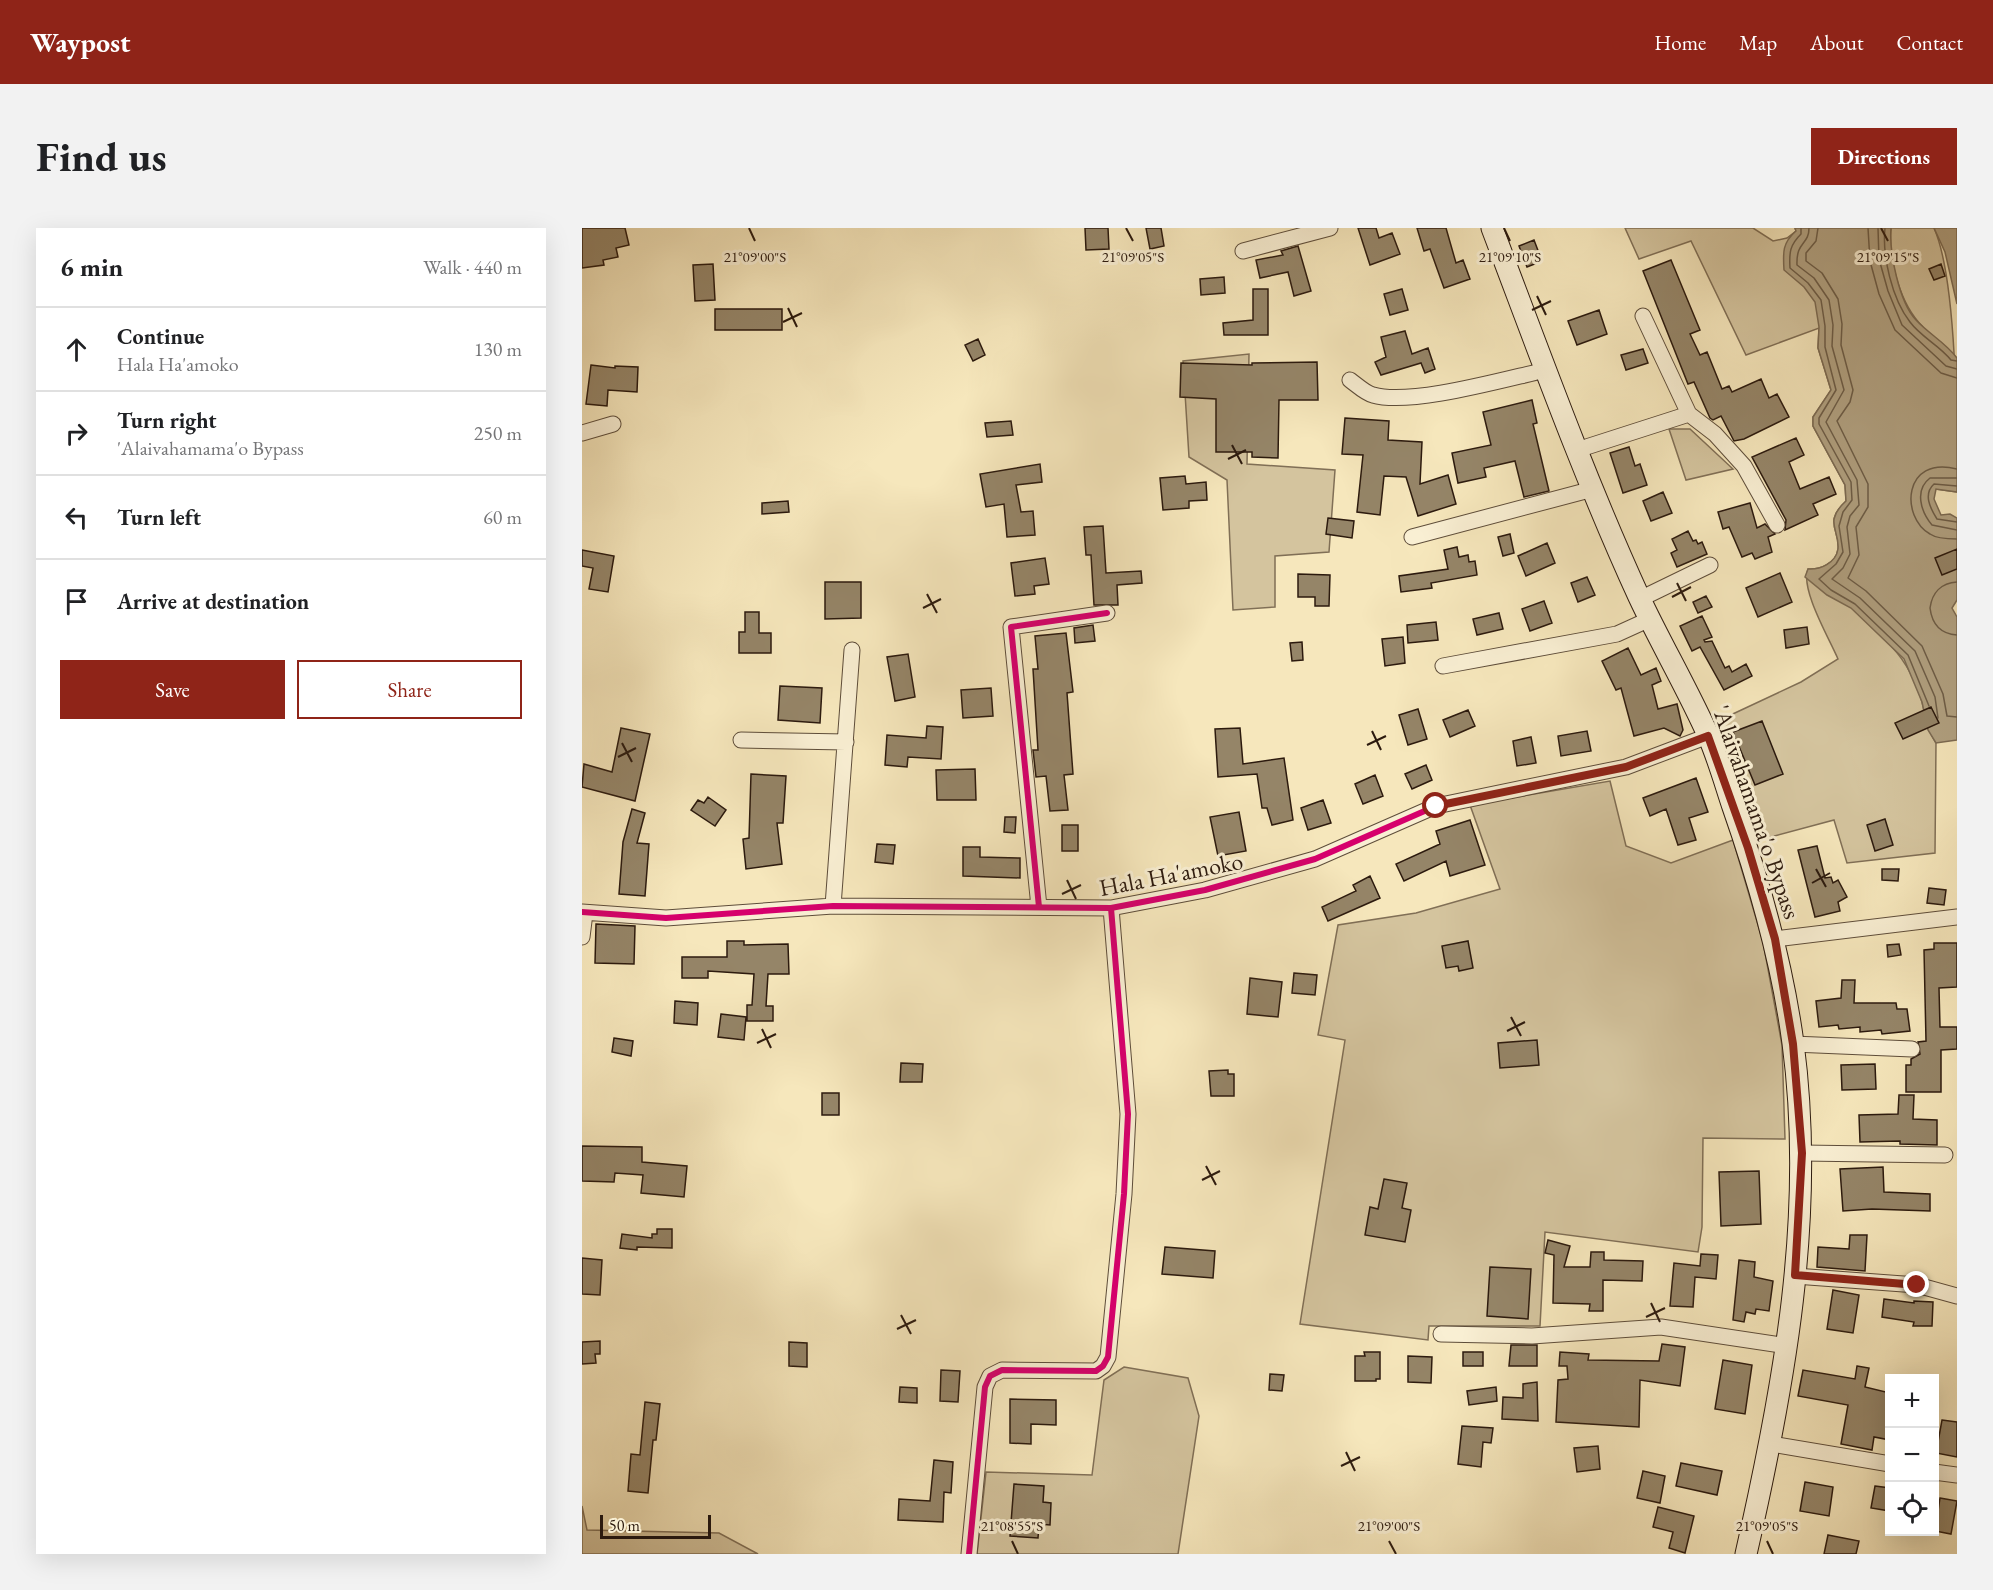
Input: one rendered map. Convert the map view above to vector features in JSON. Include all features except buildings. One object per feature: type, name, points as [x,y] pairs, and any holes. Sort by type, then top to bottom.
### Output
[{"type":"main road","name":"'Alaivahamama'o Bypass","points":[[1492,228],[1593,489],[1640,599],[1708,736],[1748,848],[1775,939],[1793,1044],[1802,1153],[1795,1275],[1788,1346],[1771,1444],[1746,1554]]},
{"type":"street","points":[[1243,251],[1330,228]]},
{"type":"street","points":[[1643,316],[1689,414],[1715,434],[1744,466],[1777,525]]},
{"type":"street","points":[[1350,380],[1372,395],[1405,398],[1479,386],[1546,370]]},
{"type":"street","points":[[1577,450],[1689,414]]},
{"type":"street","points":[[582,433],[613,424]]},
{"type":"street","points":[[1412,537],[1593,489]]},
{"type":"street","points":[[1640,599],[1710,565]]},
{"type":"street","points":[[1040,907],[1011,627],[1107,613]]},
{"type":"street","points":[[1443,666],[1617,634],[1650,619]]},
{"type":"street","points":[[833,906],[852,650]]},
{"type":"street","name":"Hala Ha'amoko","points":[[584,912],[666,918],[833,906],[1111,908],[1205,890],[1293,866],[1315,859],[1436,806],[1626,767],[1708,736]]},
{"type":"street","points":[[741,740],[846,742]]},
{"type":"street","points":[[969,1554],[985,1387],[990,1376],[1002,1370],[1096,1371],[1103,1366],[1108,1357],[1124,1194],[1128,1114],[1111,908]]},
{"type":"street","points":[[582,937],[584,912]]},
{"type":"street","points":[[1775,939],[1957,916]]},
{"type":"street","points":[[1793,1044],[1912,1049]]},
{"type":"street","points":[[1802,1153],[1945,1155]]},
{"type":"street","points":[[1795,1275],[1917,1285],[1957,1296]]},
{"type":"street","points":[[1441,1334],[1532,1336],[1661,1326],[1788,1346]]},
{"type":"street","points":[[1771,1444],[1885,1463]]},
{"type":"street","points":[[1939,1473],[1957,1475]]},
{"type":"shaded area","points":[[1625,228],[1753,228],[1773,241],[1787,238],[1796,231],[1795,228],[1923,327],[1908,306],[1897,281],[1892,254],[1891,228],[1934,228],[1942,252],[1951,317],[1956,393],[1957,492],[1935,489],[1892,647],[1914,680],[1936,743],[1935,853],[1847,863],[1834,820],[1763,839],[1744,779],[1720,720],[1801,682],[1838,659],[1812,601],[1807,578],[1808,569],[1827,565],[1837,554],[1838,542],[1834,520],[1839,508],[1846,501],[1845,485],[1813,426],[1813,417],[1831,390],[1818,348],[1819,328],[1746,355],[1691,241],[1639,259]]},
{"type":"shaded area","points":[[1249,354],[1247,464],[1335,470],[1329,552],[1275,556],[1275,607],[1233,610],[1227,480],[1189,457],[1183,361]]},
{"type":"shaded area","points":[[1669,429],[1690,429],[1733,469],[1686,480]]},
{"type":"shaded area","points":[[1610,781],[1626,846],[1671,863],[1733,840],[1763,942],[1782,1045],[1785,1139],[1703,1138],[1702,1227],[1698,1252],[1545,1232],[1540,1326],[1429,1326],[1428,1340],[1300,1324],[1345,1040],[1318,1035],[1338,925],[1416,913],[1500,889],[1470,805]]},
{"type":"shaded area","points":[[1124,1367],[1188,1378],[1199,1416],[1178,1554],[977,1554],[986,1472],[1092,1475],[1104,1380]]},
{"type":"shaded area","points":[[582,1506],[587,1530],[719,1533],[758,1554],[582,1554]]},
{"type":"water","points":[[1795,228],[1891,228],[1896,276],[1910,312],[1957,358],[1957,492],[1936,489],[1934,499],[1941,515],[1950,514],[1957,518],[1957,600],[1952,608],[1957,617],[1957,740],[1936,743],[1928,730],[1922,702],[1904,659],[1851,608],[1827,595],[1805,577],[1808,569],[1827,565],[1837,554],[1838,542],[1834,520],[1839,508],[1846,501],[1845,485],[1813,426],[1813,417],[1831,390],[1818,348],[1819,327],[1815,302],[1804,287],[1784,270],[1784,249],[1796,231]]},
{"type":"water","points":[[1934,228],[1957,228],[1957,304],[1945,252]]},
{"type":"cycle path","points":[[1039,907],[1011,627],[1107,613]]},
{"type":"cycle path","points":[[582,912],[666,918],[833,906],[1111,908],[1205,890],[1315,859],[1436,806],[1626,767],[1708,736]]},
{"type":"cycle path","points":[[969,1554],[985,1387],[990,1376],[1002,1370],[1096,1371],[1103,1366],[1108,1357],[1124,1194],[1128,1114],[1111,908]]},
{"type":"route","points":[[1436,806],[1626,767],[1708,736],[1748,848],[1775,939],[1793,1044],[1802,1153],[1795,1275],[1917,1285]]}]
